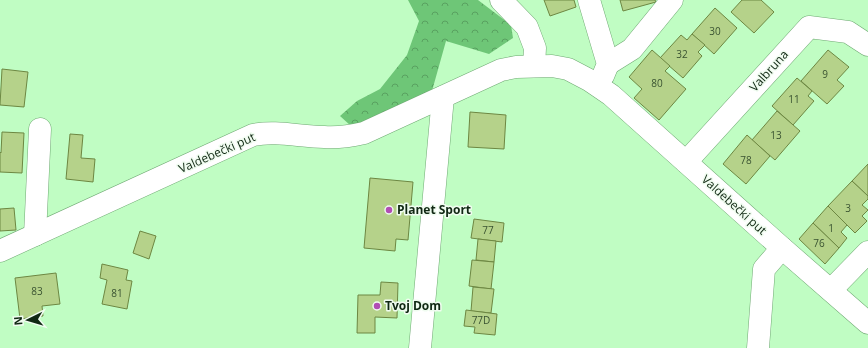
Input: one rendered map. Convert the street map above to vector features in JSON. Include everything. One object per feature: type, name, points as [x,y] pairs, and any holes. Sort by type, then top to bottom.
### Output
[{"type":"street","points":[[501,0],[527,27],[535,48],[534,66]]},
{"type":"street","points":[[589,0],[608,64]]},
{"type":"street","points":[[599,87],[608,64],[632,49],[672,0]]},
{"type":"street","name":"Valbruna","points":[[686,162],[809,27],[848,32],[868,45]]},
{"type":"street","name":"Valdebečki put","points":[[0,251],[253,135],[262,133],[324,137],[364,133],[501,70],[534,66],[552,66],[568,70],[611,94],[782,248],[868,323]]},
{"type":"street","points":[[420,348],[443,97]]},
{"type":"street","points":[[35,235],[40,129]]},
{"type":"street","points":[[758,348],[764,269],[782,248]]},
{"type":"street","points":[[831,290],[868,252]]},
{"type":"green space","points":[[408,0],[478,0],[511,25],[513,38],[489,54],[446,41],[432,91],[399,109],[351,126],[340,116],[357,101],[380,89],[407,55],[419,21]]},
{"type":"building","points":[[544,0],[574,0],[576,7],[550,16]]},
{"type":"building","points":[[620,0],[655,0],[656,2],[623,11]]},
{"type":"building","points":[[742,0],[761,0],[774,12],[754,33],[731,12]]},
{"type":"building","points":[[715,8],[737,28],[714,54],[692,34]]},
{"type":"building","points":[[692,34],[705,45],[698,52],[702,56],[683,78],[660,58],[681,35],[687,40]]},
{"type":"building","points":[[652,50],[670,66],[665,71],[686,89],[659,120],[634,98],[642,89],[629,77]]},
{"type":"building","points":[[828,50],[849,67],[837,80],[844,86],[827,104],[801,81]]},
{"type":"building","points":[[2,69],[28,72],[24,107],[0,105]]},
{"type":"building","points":[[797,78],[812,91],[808,96],[814,101],[793,125],[772,106]]},
{"type":"building","points":[[777,111],[800,131],[775,160],[752,140]]},
{"type":"building","points":[[470,112],[506,115],[504,149],[468,147]]},
{"type":"building","points":[[2,132],[24,133],[22,173],[0,172]]},
{"type":"building","points":[[70,134],[83,135],[81,158],[95,159],[93,182],[66,179]]},
{"type":"building","points":[[747,135],[770,156],[746,184],[723,164]]},
{"type":"building","points":[[868,164],[868,196],[852,181]]},
{"type":"building","name":"Planet Sport","points":[[370,178],[413,182],[408,240],[396,239],[395,251],[364,248]]},
{"type":"building","points":[[852,181],[868,196],[868,199],[862,205],[868,210],[862,216],[867,221],[855,233],[828,206]]},
{"type":"building","points":[[828,206],[847,225],[841,232],[847,238],[839,248],[813,223]]},
{"type":"building","points":[[14,208],[16,230],[0,231],[0,209]]},
{"type":"building","points":[[474,219],[504,223],[502,242],[471,238]]},
{"type":"building","points":[[813,223],[839,248],[825,264],[799,239]]},
{"type":"building","points":[[140,231],[156,236],[149,259],[133,253]]},
{"type":"building","points":[[478,239],[496,241],[494,262],[476,260]]},
{"type":"building","points":[[472,260],[494,262],[491,289],[469,286]]},
{"type":"building","points":[[102,264],[128,270],[126,280],[132,281],[127,309],[102,304],[107,280],[100,278]]},
{"type":"building","points":[[56,273],[60,304],[42,306],[43,316],[20,319],[15,278]]},
{"type":"building","name":"Tvoj Dom","points":[[381,282],[398,283],[397,318],[375,317],[375,333],[357,333],[358,295],[380,295]]},
{"type":"building","points":[[473,287],[494,289],[491,313],[471,311]]},
{"type":"building","points":[[466,310],[497,314],[495,335],[474,333],[475,327],[464,326]]},
{"type":"place","name":"Planet Sport","points":[[389,210]]},
{"type":"place","name":"Tvoj Dom","points":[[377,306]]}]
